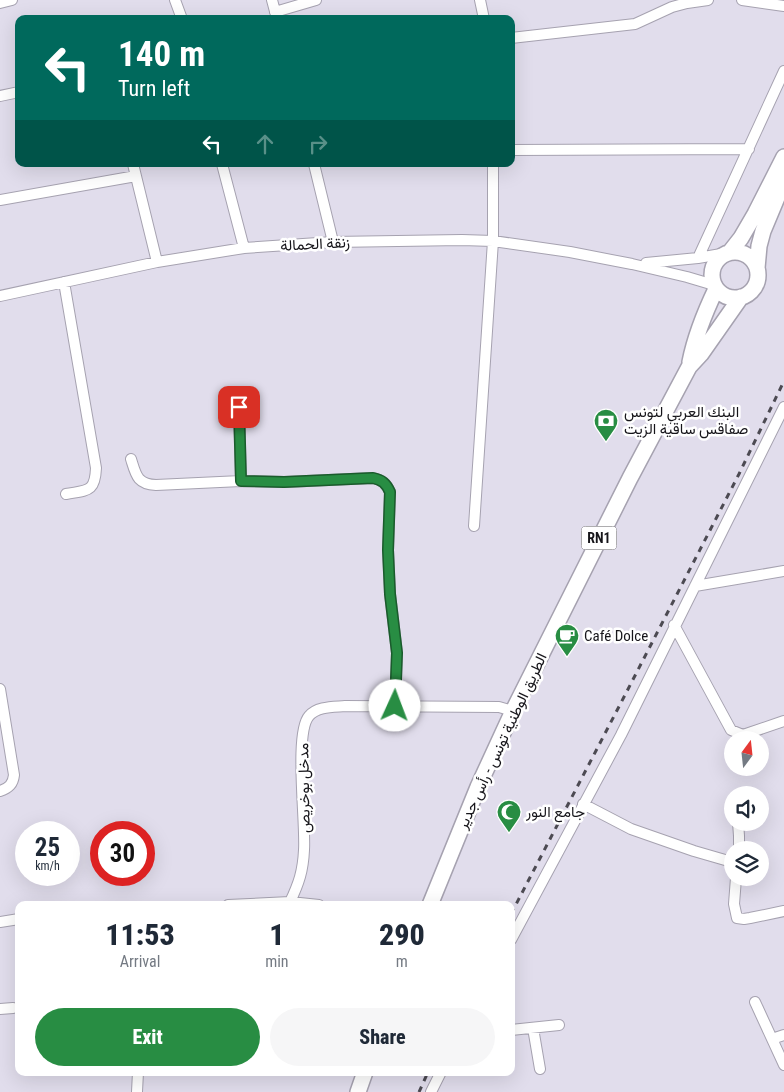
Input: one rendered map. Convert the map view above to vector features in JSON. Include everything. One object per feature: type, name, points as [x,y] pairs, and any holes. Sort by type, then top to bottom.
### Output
[{"type":"main road","name":"RN1","points":[[715,287],[712,270],[715,263],[720,257],[729,253],[741,238],[784,157]]},
{"type":"main road","name":"RN1","points":[[741,297],[753,289],[756,282],[759,246],[763,231],[779,202],[784,181]]},
{"type":"main road","points":[[729,253],[737,252],[744,254],[754,262],[757,268]]},
{"type":"main road","points":[[715,287],[727,296],[741,297]]},
{"type":"main road","name":"الطريق الوطنية تونس - رأس جدير","points":[[690,367],[693,348],[715,287]]},
{"type":"main road","name":"الطريق الوطنية تونس - رأس جدير","points":[[432,901],[478,787],[506,709],[690,367],[741,297]]},
{"type":"main road","points":[[358,1092],[364,1076]]},
{"type":"street","points":[[0,3],[12,0]]},
{"type":"street","points":[[176,0],[181,15]]},
{"type":"street","points":[[272,0],[276,15],[316,0]]},
{"type":"street","points":[[480,0],[483,15]]},
{"type":"street","points":[[515,38],[635,24],[672,7],[708,0]]},
{"type":"street","points":[[742,0],[784,6]]},
{"type":"street","points":[[698,258],[784,71]]},
{"type":"street","points":[[0,96],[15,93]]},
{"type":"street","points":[[515,150],[749,149]]},
{"type":"street","points":[[134,167],[157,262]]},
{"type":"street","points":[[223,167],[244,248]]},
{"type":"street","points":[[315,167],[333,242]]},
{"type":"street","points":[[474,526],[493,241],[493,167]]},
{"type":"street","points":[[0,200],[136,176]]},
{"type":"street","name":"زنقة الحمالة","points":[[0,296],[157,262],[244,248],[333,242],[493,241],[570,252],[632,264]]},
{"type":"street","points":[[632,264],[665,262],[729,253]]},
{"type":"street","points":[[632,264],[687,277],[715,287]]},
{"type":"street","points":[[64,282],[96,468],[93,486],[87,490],[66,494]]},
{"type":"street","points":[[239,407],[241,481]]},
{"type":"street","points":[[515,932],[621,735],[784,407]]},
{"type":"street","points":[[131,459],[138,479],[148,484],[156,485],[241,481],[284,482],[380,479],[390,492],[388,550],[390,594],[397,653],[395,706]]},
{"type":"street","points":[[695,586],[784,571]]},
{"type":"street","points":[[674,625],[731,730],[743,735],[784,721]]},
{"type":"street","points":[[0,689],[14,781],[11,785],[0,791]]},
{"type":"street","name":"مدخل بوخريص","points":[[290,901],[299,882],[303,866],[302,739],[306,719],[311,713],[331,707],[345,706],[506,709]]},
{"type":"street","points":[[583,804],[631,829],[724,860]]},
{"type":"street","points":[[735,886],[734,904],[737,918],[744,919],[784,911]]},
{"type":"street","points":[[0,922],[15,920]]},
{"type":"street","points":[[755,1002],[784,1065]]},
{"type":"street","points":[[0,1009],[13,1008]]},
{"type":"street","points":[[515,1030],[559,1025]]},
{"type":"street","points":[[533,1028],[540,1069]]},
{"type":"street","points":[[772,1040],[784,1035]]},
{"type":"street","points":[[137,1092],[138,1076]]},
{"type":"street","points":[[432,1092],[439,1076]]},
{"type":"railway","points":[[515,906],[739,474],[784,381]]},
{"type":"railway","points":[[419,1092],[426,1076]]},
{"type":"place","name":"البنك العربي لتونس صفاقس ساقية الزيت","points":[[606,442]]},
{"type":"place","name":"Café Dolce","points":[[567,657]]},
{"type":"place","name":"جامع النور","points":[[509,833]]},
{"type":"route","points":[[239,407],[241,481],[284,482],[373,478],[385,482],[390,492],[388,550],[390,594],[397,653],[395,706]]}]
